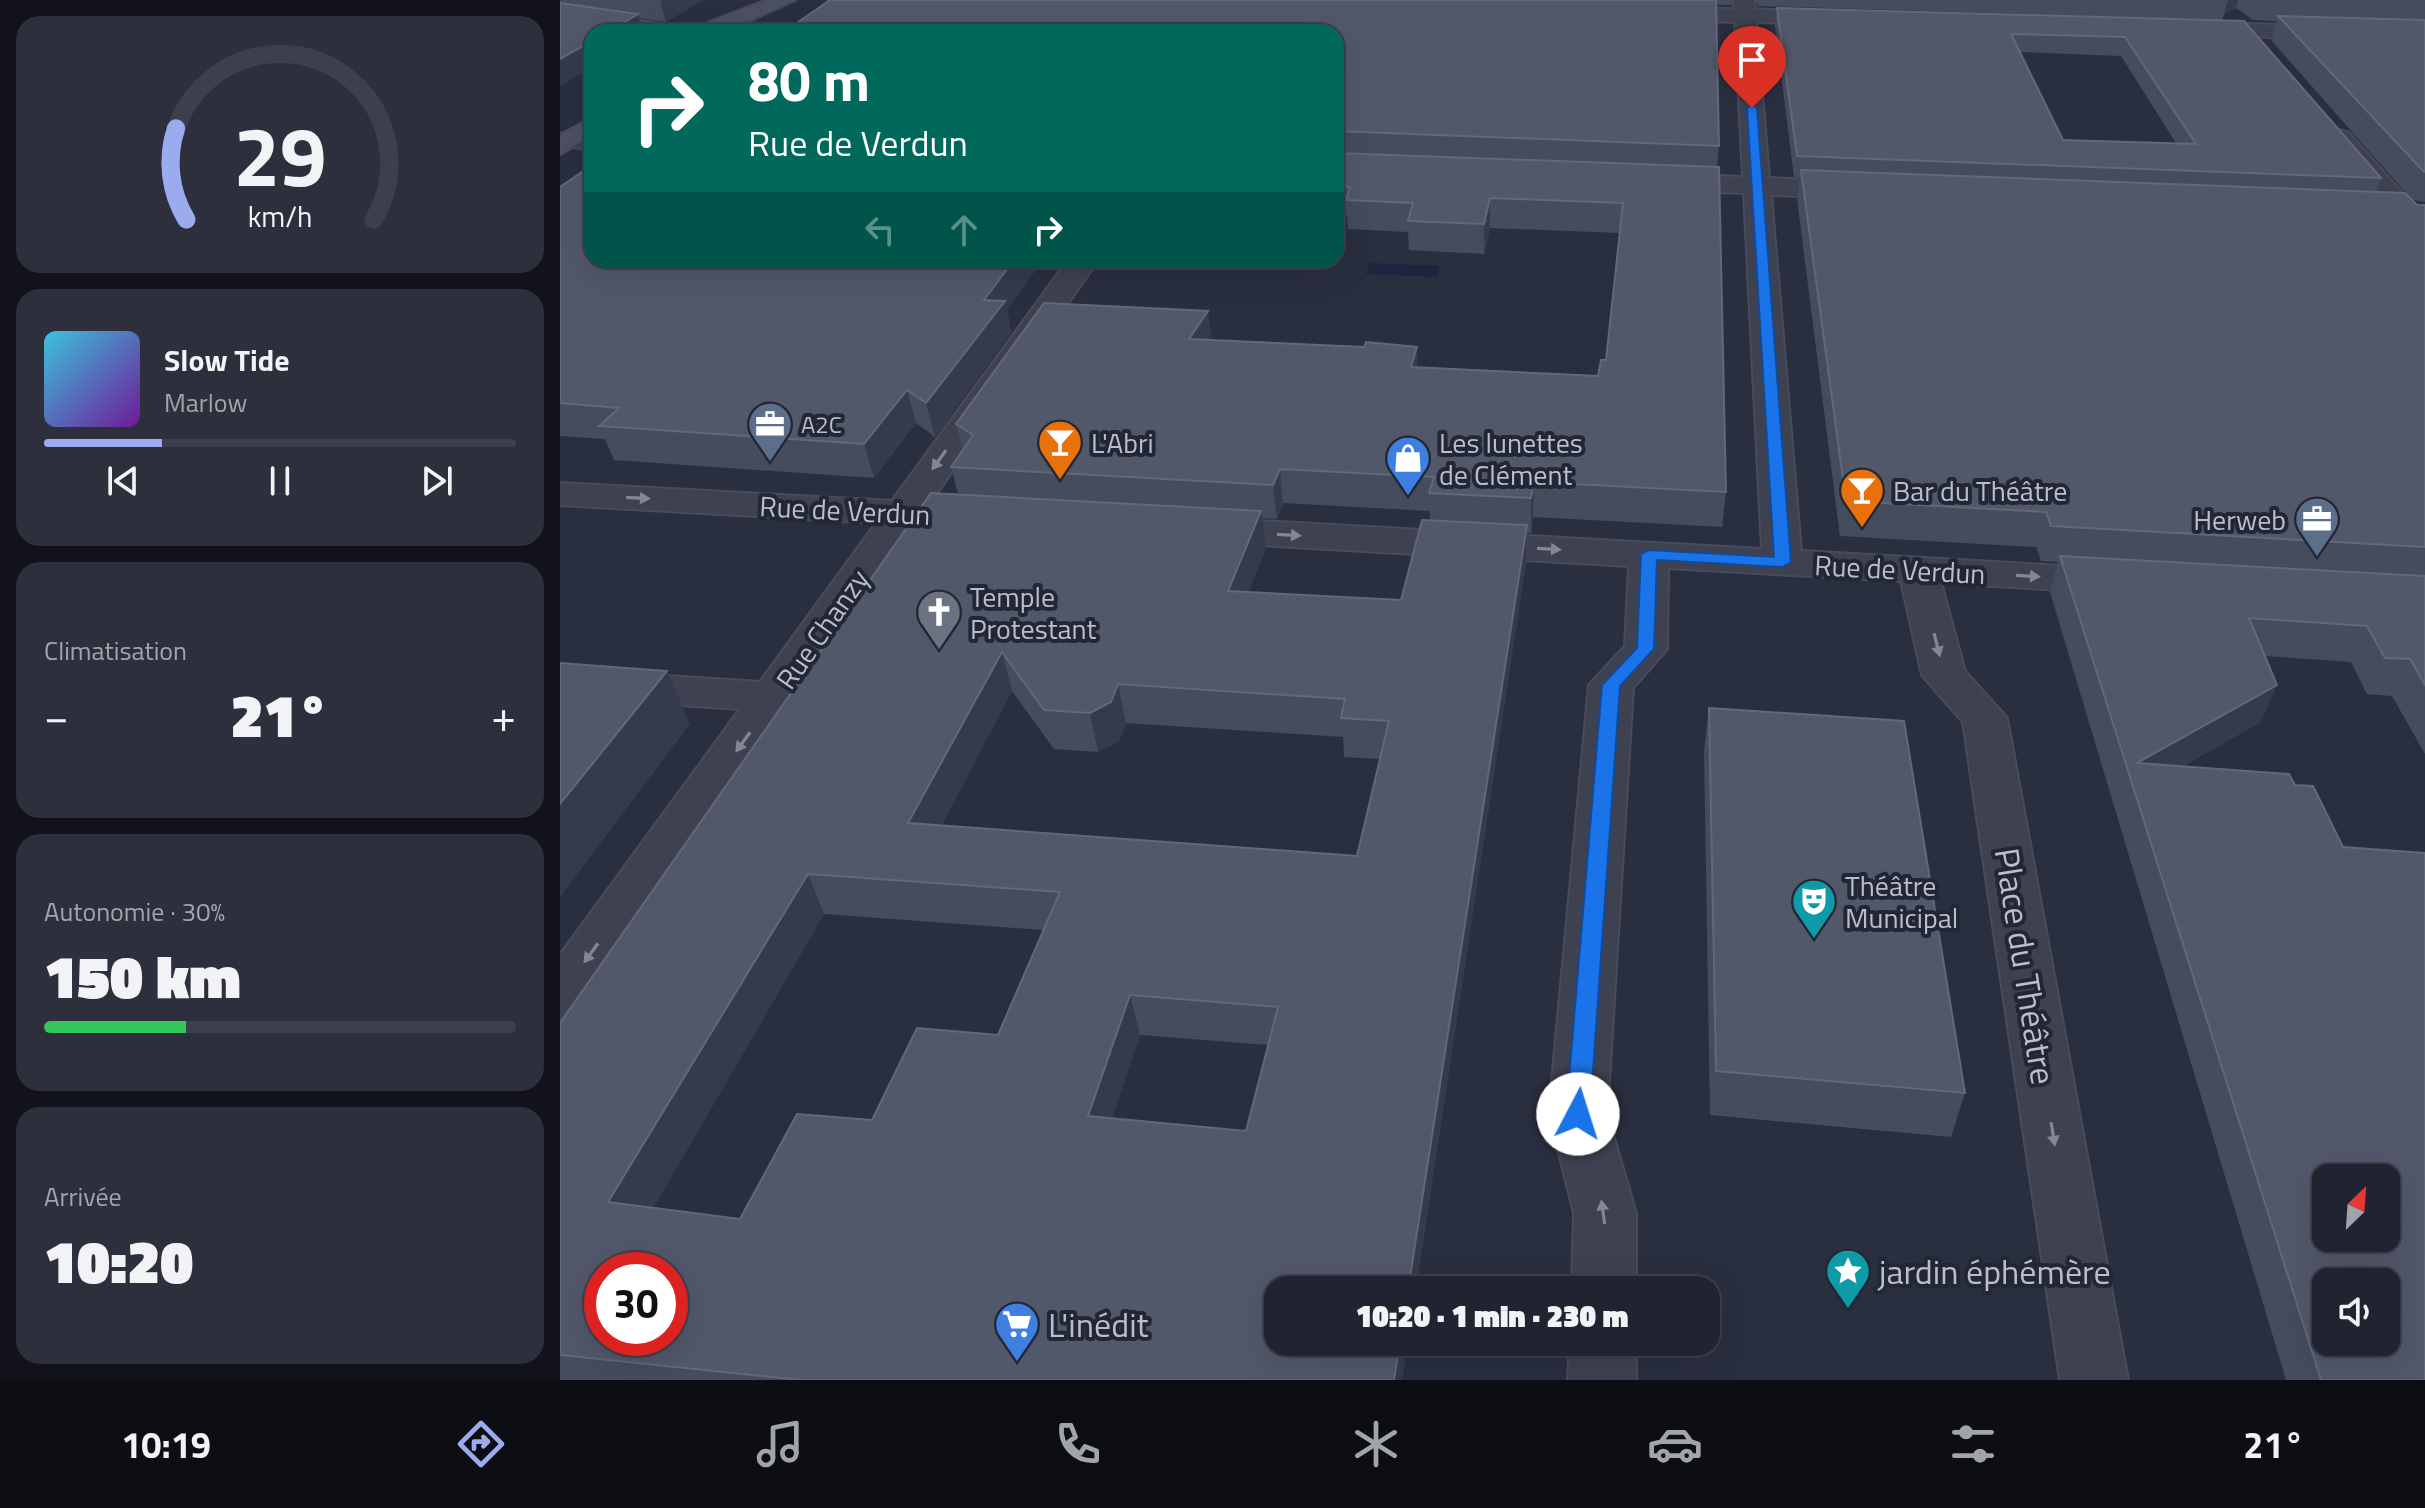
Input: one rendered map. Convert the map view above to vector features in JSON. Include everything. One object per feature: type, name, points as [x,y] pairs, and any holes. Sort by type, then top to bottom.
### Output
[{"type":"main road","points":[[726,24],[781,3]]},
{"type":"main road","points":[[756,24],[771,16],[781,3]]},
{"type":"main road","points":[[560,14],[623,24]]},
{"type":"main road","points":[[560,36],[584,40]]},
{"type":"street","points":[[1639,12],[1744,8],[1857,19]]},
{"type":"street","points":[[1744,8],[1782,562]]},
{"type":"street","points":[[2229,10],[2266,53]]},
{"type":"street","points":[[2176,28],[2425,35]]},
{"type":"street","points":[[2326,122],[2414,212],[2425,236]]},
{"type":"street","points":[[1632,181],[1890,191]]},
{"type":"street","points":[[2362,210],[2414,212]]},
{"type":"street","name":"Rue Chanzy","points":[[560,997],[1077,268]]},
{"type":"street","name":"Rue de Verdun","points":[[560,494],[1018,520]]},
{"type":"street","name":"Rue de Verdun","points":[[1174,528],[2158,583]]},
{"type":"street","points":[[1604,1276],[1605,1213],[1578,1114],[1611,685],[1646,649],[1649,554]]},
{"type":"street","name":"Place du Théâtre","points":[[1918,570],[1944,675],[1985,718],[2094,1380]]},
{"type":"street","points":[[560,683],[775,697]]},
{"type":"street","points":[[1602,1380],[1603,1356]]},
{"type":"water","points":[[1370,263],[1440,266],[1437,277],[1366,274]]},
{"type":"building","points":[[830,0],[1716,0],[1719,146],[1344,131],[1344,24],[796,24]]},
{"type":"building","points":[[560,3],[638,14],[621,24],[584,24],[584,46],[560,59]]},
{"type":"building","points":[[1777,8],[2244,21],[2381,178],[1797,156]],"holes":[[[2011,34],[2125,37],[2196,144],[2063,140]]]},
{"type":"building","points":[[2278,16],[2425,20],[2425,172],[2424,172]]},
{"type":"building","points":[[1344,153],[1719,167],[1726,492],[1534,482],[1531,498],[1429,493],[1434,477],[1280,469],[1273,485],[951,467],[973,435],[956,424],[1044,303],[1208,311],[1189,339],[1364,347],[1366,342],[1417,347],[1411,367],[1598,376],[1601,360],[1606,360],[1623,203],[1490,198],[1484,224],[1408,221],[1413,203],[1346,200],[1350,187],[1344,187]]},
{"type":"building","points":[[584,170],[584,268],[1008,268],[984,300],[1005,301],[926,403],[907,390],[864,444],[599,426],[619,408],[560,403],[560,187]]},
{"type":"building","points":[[1801,170],[2405,193],[2417,205],[2425,205],[2425,547],[2051,526],[2046,512],[1846,501]]},
{"type":"building","points":[[931,493],[1261,511],[1228,591],[1401,600],[1422,520],[1527,525],[1410,1276],[1264,1276],[1264,1356],[1398,1356],[1394,1380],[800,1380],[560,1355],[560,1023]],"holes":[[[1002,652],[1044,710],[1090,713],[1111,702],[1118,684],[1345,699],[1341,718],[1389,721],[1357,856],[908,823]],[[808,874],[1060,892],[998,1035],[917,1028],[872,1120],[797,1114],[740,1219],[608,1202]],[[1130,995],[1278,1007],[1246,1131],[1088,1116]]]},
{"type":"building","points":[[2060,556],[2425,576],[2425,685],[2410,659],[2385,658],[2367,626],[2249,618],[2277,685],[2137,763],[2289,774],[2295,785],[2313,786],[2343,847],[2425,853],[2425,1380],[2321,1380],[2313,1356],[2400,1356],[2400,1268],[2312,1268],[2312,1352]]},
{"type":"building","points":[[560,663],[667,671],[560,804]]},
{"type":"building","name":"Théâtre Municipal","points":[[1709,708],[1904,721],[1965,1093],[1716,1071]]},
{"type":"place","name":"A2C","points":[[770,463]]},
{"type":"place","name":"L'Abri","points":[[1060,481]]},
{"type":"place","name":"Les lunettes de Clément","points":[[1408,497]]},
{"type":"place","name":"Bar du Théâtre","points":[[1862,529]]},
{"type":"place","name":"Herweb","points":[[2317,558]]},
{"type":"place","name":"Temple Protestant","points":[[939,651]]},
{"type":"place","name":"Théâtre Municipal","points":[[1814,940]]},
{"type":"place","name":"jardin éphémère","points":[[1848,1310]]},
{"type":"place","name":"L'inédit","points":[[1017,1363]]},
{"type":"route","points":[[1578,1114],[1611,685],[1646,649],[1649,554],[1782,562],[1752,108]]}]
